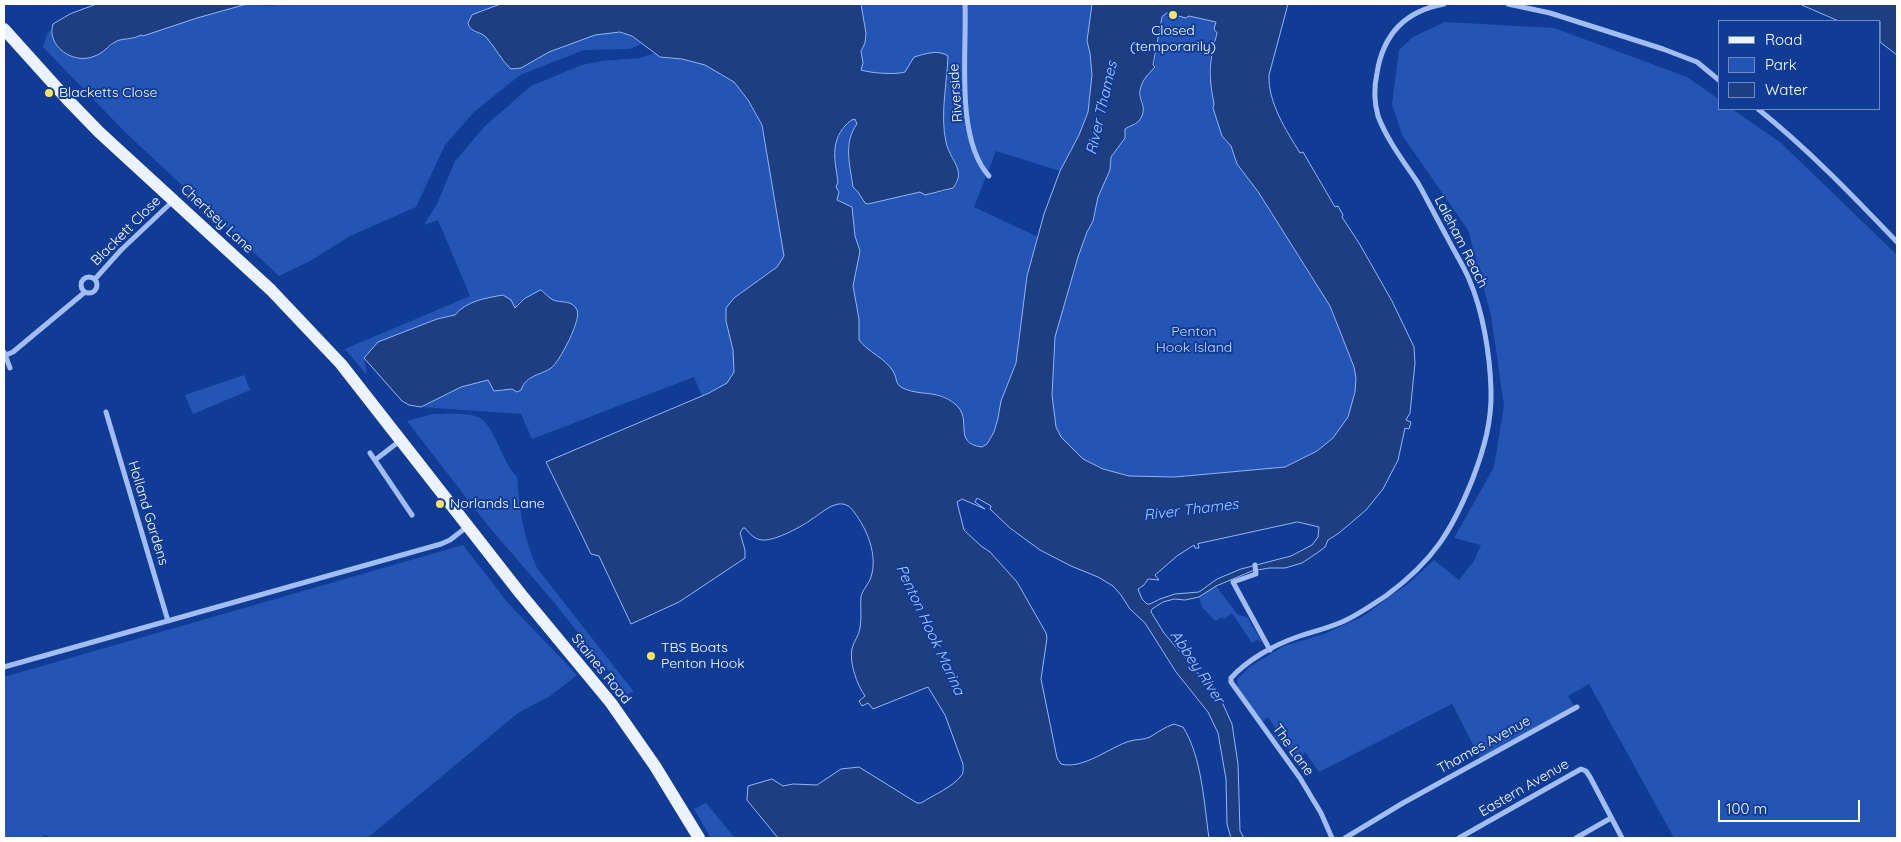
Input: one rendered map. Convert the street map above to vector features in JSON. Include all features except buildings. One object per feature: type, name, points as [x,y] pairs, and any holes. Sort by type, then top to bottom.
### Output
[{"type":"main road","name":"Chertsey Lane","points":[[4,29],[66,99],[112,144],[271,290],[341,364],[468,526]]},
{"type":"main road","name":"Staines Road","points":[[468,526],[611,703],[656,766],[699,838]]},
{"type":"street","name":"Riverside","points":[[965,4],[964,86],[967,115],[975,155],[989,176]]},
{"type":"street","name":"Laleham Reach","points":[[1231,678],[1249,663],[1285,642],[1352,617],[1372,605],[1414,574],[1444,540],[1457,516],[1484,446],[1489,427],[1491,390],[1487,351],[1477,302],[1470,280],[1422,191],[1386,132],[1379,116],[1375,95],[1378,63],[1383,47],[1393,31],[1414,15],[1444,4]]},
{"type":"street","points":[[1508,4],[1550,13],[1663,49],[1697,62],[1718,79]]},
{"type":"street","points":[[1759,110],[1824,167],[1897,242]]},
{"type":"street","name":"Blackett Close","points":[[95,279],[121,250],[174,200]]},
{"type":"street","name":"Blackett Close","points":[[85,292],[82,286],[83,280],[92,277],[95,279]]},
{"type":"street","name":"Blackett Close","points":[[10,368],[5,354],[13,352],[85,292],[95,291],[97,286],[95,279]]},
{"type":"street","name":"Holland Gardens","points":[[106,412],[168,621]]},
{"type":"street","points":[[375,460],[401,440]]},
{"type":"street","points":[[370,453],[412,515]]},
{"type":"street","points":[[4,667],[441,544],[450,540],[468,526]]},
{"type":"street","points":[[1256,568],[1254,576],[1233,582],[1270,650]]},
{"type":"street","name":"The Lane","points":[[1231,678],[1237,690],[1308,791],[1332,838]]},
{"type":"street","name":"Thames Avenue","points":[[1345,838],[1403,803],[1577,707]]},
{"type":"street","name":"Eastern Avenue","points":[[1459,838],[1580,769],[1586,771],[1590,777],[1622,838]]},
{"type":"street","points":[[1576,838],[1611,818]]},
{"type":"green space","points":[[247,4],[268,6],[281,4],[501,4],[472,15],[468,23],[469,27],[485,35],[506,64],[521,68],[554,49],[598,35],[624,34],[641,44],[630,49],[584,50],[520,75],[474,112],[445,145],[416,207],[350,236],[310,261],[279,276],[124,131],[43,47],[48,32],[51,31],[54,40],[60,48],[77,59],[112,46],[115,41],[144,36]]},
{"type":"green space","points":[[861,4],[1092,4],[1087,41],[1092,75],[1088,112],[1079,135],[1060,171],[996,151],[974,207],[1038,237],[1027,276],[1016,363],[1001,401],[994,432],[987,444],[982,447],[967,441],[962,417],[955,404],[943,396],[914,392],[899,385],[890,366],[859,340],[859,319],[853,286],[860,251],[855,236],[852,207],[837,200],[836,187],[838,182],[834,152],[841,132],[849,122],[855,119],[857,121],[850,139],[849,162],[853,187],[865,203],[868,204],[920,192],[925,195],[949,190],[956,185],[959,176],[957,166],[947,146],[945,130],[944,109],[948,56],[936,52],[914,57],[905,72],[900,73],[861,70],[863,63],[861,51],[865,43],[866,33]]},
{"type":"green space","name":"Penton Hook Island","points":[[1167,13],[1216,22],[1209,67],[1213,108],[1222,136],[1231,146],[1237,164],[1259,193],[1330,306],[1354,367],[1356,378],[1355,392],[1348,417],[1333,438],[1317,451],[1285,467],[1175,477],[1129,476],[1103,469],[1083,459],[1061,437],[1056,427],[1052,395],[1055,337],[1078,257],[1093,221],[1098,197],[1110,170],[1111,158],[1125,138],[1125,129],[1137,123],[1143,101],[1140,92],[1142,83],[1154,68],[1162,17]]},
{"type":"green space","points":[[1445,22],[1554,28],[1687,77],[1718,99],[1718,110],[1733,110],[1781,143],[1897,255],[1897,838],[1674,838],[1589,684],[1568,696],[1574,706],[1480,758],[1452,704],[1319,772],[1305,752],[1298,761],[1290,749],[1285,748],[1274,736],[1278,732],[1268,717],[1262,722],[1238,688],[1237,679],[1251,666],[1284,646],[1324,634],[1362,617],[1409,583],[1434,560],[1459,580],[1474,561],[1481,545],[1454,538],[1494,467],[1504,405],[1491,315],[1468,230],[1402,135],[1392,104],[1399,50],[1413,37]]},
{"type":"green space","points":[[655,53],[660,57],[682,59],[705,65],[734,82],[748,100],[762,125],[784,256],[777,267],[734,298],[726,321],[733,350],[735,372],[727,383],[702,396],[694,377],[532,439],[521,414],[421,407],[461,387],[488,379],[494,391],[512,389],[535,375],[550,369],[570,340],[578,318],[578,311],[567,302],[553,300],[541,290],[519,302],[515,308],[503,295],[487,298],[455,315],[437,319],[378,342],[364,358],[367,375],[345,349],[470,296],[438,220],[424,225],[437,204],[455,161],[485,126],[531,86],[582,65],[602,61],[640,58]]},
{"type":"green space","points":[[244,375],[250,390],[193,414],[185,395]]},
{"type":"green space","points":[[433,414],[470,415],[480,418],[485,422],[507,463],[517,477],[523,524],[528,545],[537,568],[634,692],[627,694],[553,601],[489,527],[407,421]]},
{"type":"green space","points":[[463,545],[508,603],[577,675],[550,696],[518,713],[371,835],[366,838],[54,838],[44,835],[43,838],[4,838],[4,677]]},
{"type":"green space","points":[[1216,586],[1238,615],[1247,617],[1260,642],[1258,639],[1252,643],[1232,613],[1224,619],[1222,617],[1215,621],[1202,607],[1199,597]]},
{"type":"green space","points":[[706,803],[735,838],[711,838],[694,809]]},
{"type":"water","points":[[97,4],[247,4],[143,36],[117,41],[100,54],[92,57],[76,58],[62,51],[53,39],[53,24],[70,14]]},
{"type":"water","points":[[501,4],[861,4],[866,33],[865,43],[861,51],[863,63],[861,70],[901,73],[905,72],[914,57],[936,52],[948,56],[944,99],[944,132],[948,149],[958,171],[957,182],[953,188],[925,195],[920,192],[868,204],[865,203],[853,187],[849,162],[850,139],[857,124],[855,119],[849,122],[840,132],[835,146],[838,182],[836,187],[839,192],[837,200],[852,207],[855,236],[860,251],[853,286],[859,319],[859,340],[890,366],[898,384],[902,387],[912,391],[943,397],[955,404],[963,416],[967,441],[982,447],[987,444],[994,432],[1001,401],[1016,363],[1027,276],[1044,214],[1060,171],[1079,135],[1088,112],[1092,75],[1087,41],[1092,4],[1288,4],[1269,75],[1271,96],[1284,126],[1300,153],[1303,152],[1335,207],[1338,206],[1343,215],[1342,217],[1392,301],[1414,347],[1415,363],[1410,413],[1406,420],[1411,422],[1409,429],[1405,428],[1398,460],[1383,489],[1366,510],[1328,540],[1325,547],[1302,563],[1285,568],[1252,571],[1216,586],[1199,597],[1185,600],[1174,599],[1163,602],[1152,609],[1151,612],[1164,633],[1222,702],[1232,724],[1238,764],[1240,831],[1244,838],[1231,838],[1227,824],[1226,779],[1218,733],[1208,712],[1176,672],[1145,623],[1130,609],[1113,586],[1040,550],[1010,528],[990,509],[991,506],[977,498],[975,502],[985,509],[962,499],[957,502],[964,530],[990,552],[1017,582],[1046,633],[1047,638],[1041,679],[1057,758],[1061,764],[1078,764],[1087,761],[1122,744],[1150,737],[1174,724],[1183,727],[1198,766],[1209,838],[778,838],[747,800],[748,786],[772,779],[783,786],[793,784],[817,785],[841,769],[859,767],[917,803],[921,803],[943,791],[958,780],[963,773],[963,764],[945,715],[928,687],[873,709],[868,703],[862,706],[859,701],[865,696],[854,673],[851,654],[860,628],[861,597],[871,577],[873,560],[867,534],[859,519],[850,508],[840,504],[829,507],[789,532],[768,540],[758,539],[743,528],[740,533],[745,550],[745,558],[679,602],[631,624],[599,556],[591,554],[546,462],[709,393],[727,383],[734,372],[733,350],[726,321],[726,308],[734,298],[777,267],[784,256],[762,125],[748,100],[734,82],[705,65],[682,59],[660,57],[632,36],[620,32],[595,35],[549,52],[521,68],[511,69],[486,37],[471,29],[468,23],[472,15]],"holes":[[[1167,13],[1216,22],[1214,29],[1217,33],[1212,52],[1210,76],[1213,108],[1222,136],[1231,146],[1237,164],[1259,193],[1330,306],[1354,367],[1356,378],[1355,392],[1348,417],[1333,438],[1317,451],[1285,467],[1175,477],[1129,476],[1103,469],[1083,459],[1061,437],[1056,427],[1052,395],[1055,337],[1078,257],[1093,221],[1098,197],[1110,170],[1111,157],[1125,138],[1125,129],[1139,121],[1142,116],[1143,108],[1140,90],[1144,80],[1155,67],[1153,65],[1162,17]],[[1298,522],[1319,527],[1318,537],[1312,545],[1291,556],[1241,569],[1217,579],[1199,592],[1175,594],[1150,604],[1147,604],[1142,599],[1138,589],[1148,579],[1159,580],[1155,575],[1177,556],[1194,545],[1195,548],[1199,548],[1198,544]]]},
{"type":"water","points":[[1800,4],[1897,4],[1897,55],[1881,43],[1881,20],[1837,20]]},
{"type":"water","points":[[541,290],[553,300],[573,305],[578,315],[569,340],[555,364],[547,371],[530,378],[521,390],[517,392],[512,389],[494,391],[488,380],[461,387],[421,407],[409,405],[402,401],[364,358],[378,342],[437,319],[455,315],[471,303],[503,295],[511,300],[515,308],[524,299]]},
{"type":"place","name":"Closed (temporarily)","points":[[1173,15]]},
{"type":"place","name":"Blacketts Close","points":[[49,93]]},
{"type":"place","name":"Norlands Lane","points":[[440,504]]},
{"type":"place","name":"TBS Boats Penton Hook","points":[[651,656]]},
{"type":"water label","name":"River Thames","points":[[1102,108]]},
{"type":"water label","name":"River Thames","points":[[1191,510]]},
{"type":"water label","name":"Penton Hook Marina","points":[[930,630]]},
{"type":"water label","name":"Abbey River","points":[[1197,667]]}]
